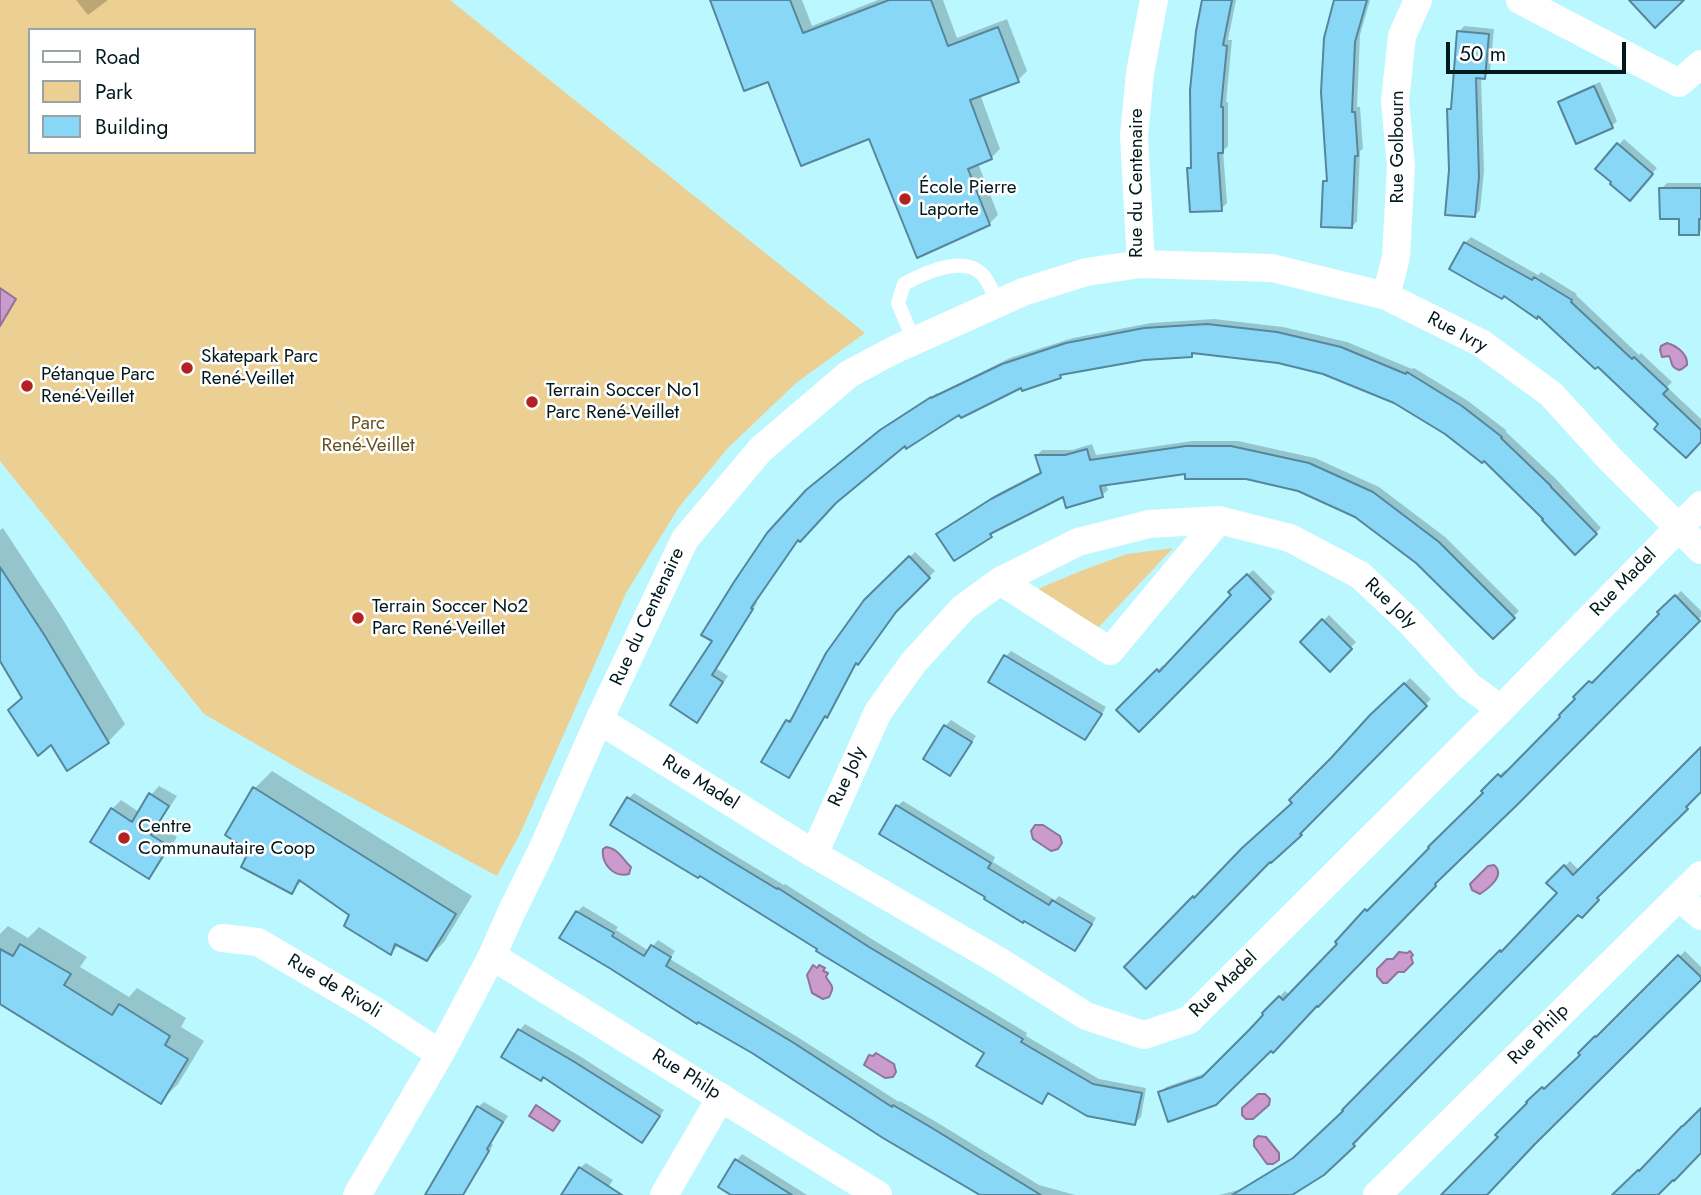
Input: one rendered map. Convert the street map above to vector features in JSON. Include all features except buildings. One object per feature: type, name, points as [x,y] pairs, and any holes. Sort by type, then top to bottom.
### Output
[{"type":"street","name":"Rue du Centenaire","points":[[357,1195],[440,1054],[492,956],[685,539],[761,449],[849,374],[894,350],[1023,292],[1086,272],[1141,264],[1134,136],[1140,73],[1154,0]]},
{"type":"street","name":"Rue Golbourn","points":[[1386,296],[1396,257],[1401,166],[1395,102],[1402,36],[1418,0]]},
{"type":"street","points":[[1520,0],[1679,83],[1701,64]]},
{"type":"street","name":"Rue Ivry","points":[[1141,264],[1272,268],[1386,296],[1481,343],[1550,394],[1701,550]]},
{"type":"street","name":"Rue Madel","points":[[599,720],[814,854],[999,961],[1086,1016],[1144,1035],[1189,1020],[1701,505]]},
{"type":"street","points":[[1000,581],[1110,651],[1219,520]]},
{"type":"street","name":"Rue Joly","points":[[814,854],[878,712],[913,663],[964,608],[1000,581],[1079,542],[1149,524],[1219,520],[1290,538],[1360,575],[1410,622],[1469,686],[1501,709]]},
{"type":"street","name":"Rue Philp","points":[[1377,1195],[1701,875]]},
{"type":"street","points":[[1679,897],[1701,916]]},
{"type":"street","name":"Rue de Rivoli","points":[[222,937],[258,942],[372,1009],[440,1054]]},
{"type":"street","name":"Rue Philp","points":[[492,956],[878,1195]]},
{"type":"street","points":[[664,1195],[720,1097]]},
{"type":"lane","points":[[914,341],[898,303],[904,284],[916,277],[945,267],[973,267],[984,276],[998,303]]},
{"type":"green space","name":"Parc René-Veillet","points":[[0,0],[450,0],[865,333],[796,383],[728,448],[679,507],[626,593],[520,834],[497,876],[306,773],[204,714],[0,461]]},
{"type":"green space","points":[[1173,548],[1097,629],[1038,589],[1127,554]]},
{"type":"shaded area","points":[[0,288],[16,299],[0,326]]},
{"type":"shaded area","points":[[1667,343],[1678,348],[1686,357],[1687,365],[1682,369],[1674,367],[1669,356],[1662,357],[1661,346]]},
{"type":"shaded area","points":[[1035,825],[1043,825],[1060,836],[1062,843],[1058,849],[1051,851],[1033,839],[1031,831]]},
{"type":"shaded area","points":[[606,847],[617,852],[631,867],[629,874],[618,874],[606,865],[603,849]]},
{"type":"shaded area","points":[[1494,865],[1498,873],[1492,885],[1480,894],[1472,890],[1470,884],[1488,866]]},
{"type":"shaded area","points":[[1410,951],[1413,963],[1404,972],[1398,972],[1387,983],[1383,983],[1377,976],[1377,969],[1399,952]]},
{"type":"shaded area","points":[[813,965],[825,968],[823,971],[828,973],[826,977],[832,988],[829,997],[823,999],[812,993],[807,975]]},
{"type":"shaded area","points":[[876,1053],[894,1064],[896,1072],[893,1077],[885,1078],[864,1065],[869,1055]]},
{"type":"shaded area","points":[[1258,1094],[1265,1094],[1270,1099],[1269,1105],[1253,1119],[1246,1119],[1242,1115],[1242,1108]]},
{"type":"shaded area","points":[[536,1105],[560,1121],[553,1131],[529,1116]]},
{"type":"shaded area","points":[[1258,1136],[1266,1137],[1279,1153],[1279,1160],[1267,1164],[1254,1146],[1254,1140]]},
{"type":"place","name":"École Pierre Laporte","points":[[905,199]]},
{"type":"place","name":"Skatepark Parc René-Veillet","points":[[187,368]]},
{"type":"place","name":"Pétanque Parc René-Veillet","points":[[27,386]]},
{"type":"place","name":"Terrain Soccer No1 Parc René-Veillet","points":[[532,402]]},
{"type":"place","name":"Terrain Soccer No2 Parc René-Veillet","points":[[358,618]]},
{"type":"place","name":"Centre Communautaire Coop","points":[[124,838]]}]
